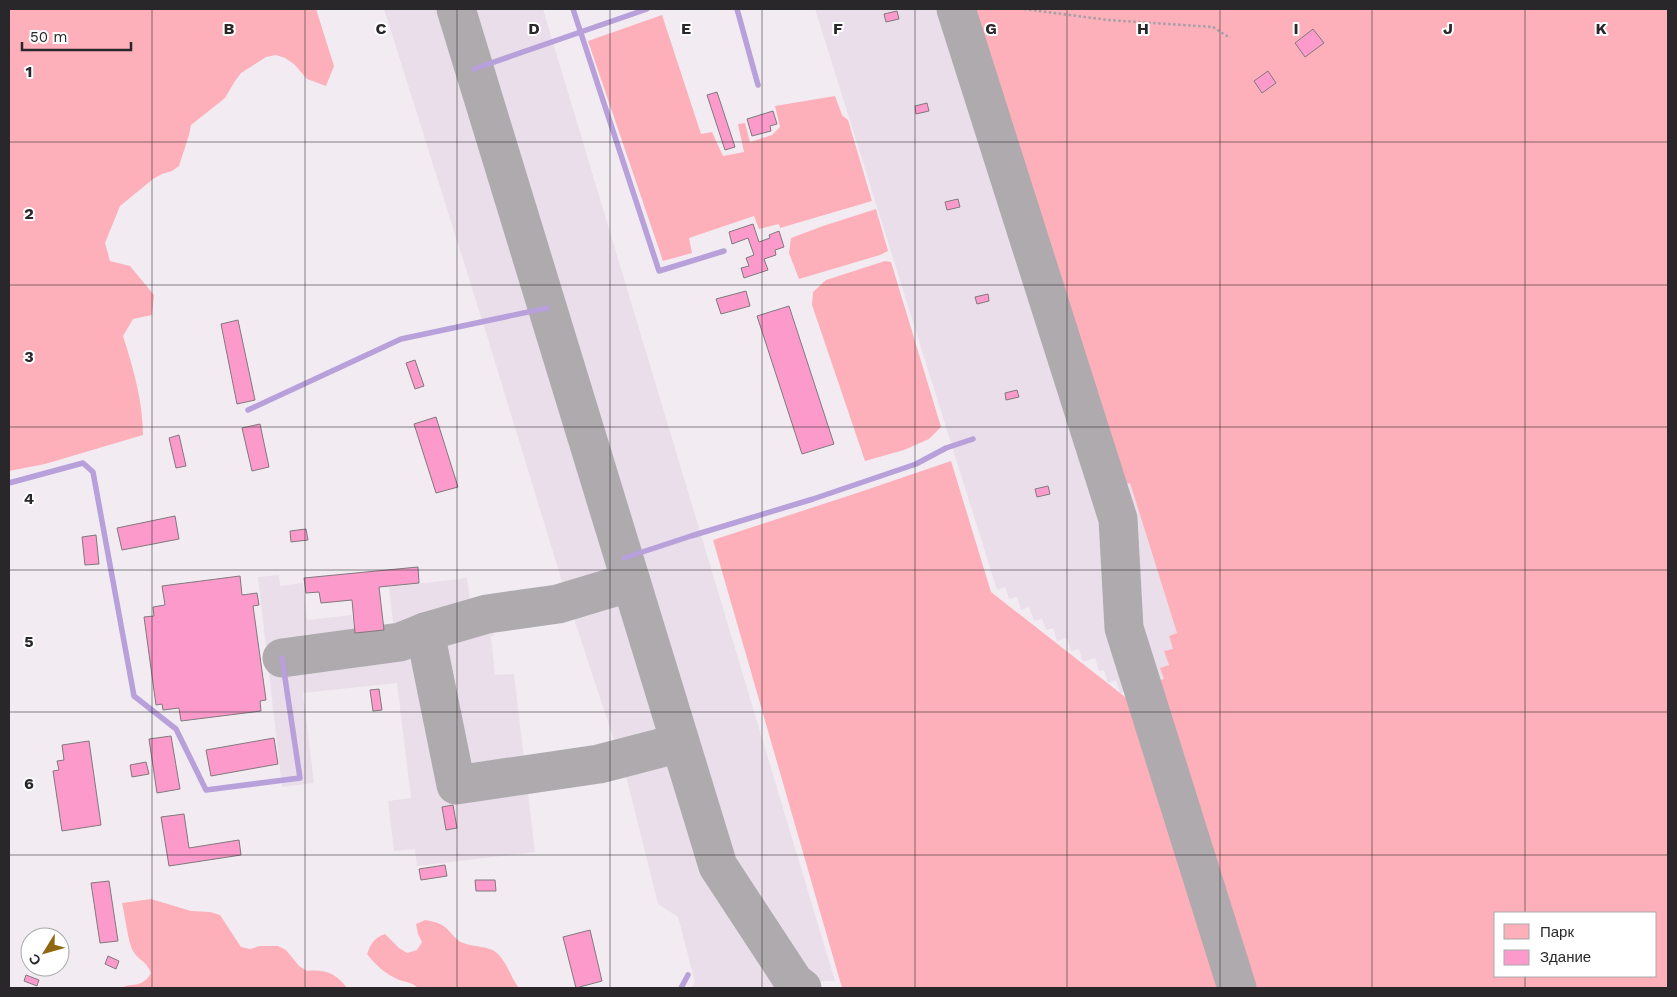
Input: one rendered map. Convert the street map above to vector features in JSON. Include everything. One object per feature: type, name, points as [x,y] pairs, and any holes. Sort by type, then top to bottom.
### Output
[{"type":"lane","points":[[573,9],[660,271],[724,251]]},
{"type":"lane","points":[[474,69],[646,9]]},
{"type":"lane","points":[[736,9],[758,86]]},
{"type":"lane","points":[[248,410],[401,339],[547,308]]},
{"type":"lane","points":[[624,558],[813,499],[916,464],[946,448],[973,439]]},
{"type":"lane","points":[[9,483],[83,463],[93,472],[134,696],[176,729],[206,790],[300,778],[282,658]]},
{"type":"lane","points":[[681,988],[688,975]]},
{"type":"path","points":[[1024,9],[1108,20],[1213,27],[1230,38]]},
{"type":"shaded area","points":[[384,9],[543,9],[835,981],[795,982],[802,988],[691,988],[695,982],[678,917],[658,904],[627,780],[563,585]]},
{"type":"shaded area","points":[[815,9],[967,9],[1118,486],[1130,483],[1177,633],[1169,636],[1173,649],[1164,679],[1120,693],[1116,680],[1108,683],[1104,670],[1099,671],[1095,658],[1083,662],[1079,649],[1071,651],[1067,638],[1057,641],[1053,628],[1046,630],[1042,619],[1034,621],[1029,607],[1021,610],[1017,597],[1009,599],[1005,587],[997,590]]},
{"type":"shaded area","points":[[279,575],[280,586],[303,583],[307,620],[352,615],[355,636],[394,631],[389,587],[467,578],[470,600],[489,598],[494,636],[491,636],[495,675],[514,674],[535,852],[417,866],[415,849],[394,851],[388,801],[411,798],[397,683],[303,693],[314,783],[282,787],[258,577]]},
{"type":"green space","points":[[9,9],[316,9],[334,66],[326,86],[307,79],[294,64],[276,55],[266,57],[241,73],[225,98],[191,125],[179,166],[153,179],[120,206],[105,243],[110,261],[130,266],[154,295],[152,315],[133,319],[123,336],[134,372],[143,423],[143,435],[45,464],[9,471]]},
{"type":"green space","points":[[967,9],[1668,9],[1668,988],[1253,988],[1157,681],[1164,679],[1160,668],[1169,665],[1164,651],[1173,649],[1169,636],[1177,633],[1130,483],[1118,487]]},
{"type":"green space","points":[[662,15],[701,134],[712,132],[723,156],[744,152],[738,124],[745,123],[750,142],[772,135],[780,127],[775,106],[835,96],[842,115],[848,120],[872,201],[780,228],[779,224],[759,229],[754,216],[689,238],[692,253],[663,261],[588,41]]},
{"type":"green space","points":[[876,209],[888,251],[799,279],[789,253],[791,238]]},
{"type":"green space","points":[[885,261],[891,262],[941,427],[929,439],[904,450],[865,461],[812,305],[813,292],[826,280]]},
{"type":"green space","points":[[951,461],[991,592],[1129,700],[1219,988],[842,988],[713,540]]},
{"type":"green space","points":[[151,899],[191,911],[210,912],[220,915],[241,947],[250,949],[260,946],[278,946],[286,950],[299,966],[307,971],[330,973],[347,988],[124,988],[125,986],[143,982],[151,973],[147,965],[135,954],[131,947],[122,903]]},
{"type":"green space","points":[[425,920],[442,925],[463,943],[487,948],[495,952],[505,963],[519,988],[418,988],[390,975],[367,954],[373,941],[385,934],[407,953],[417,950],[422,942],[416,924]]},
{"type":"building","points":[[897,11],[899,19],[886,22],[884,14]]},
{"type":"building","points":[[1313,29],[1324,43],[1305,57],[1295,43]]},
{"type":"building","points":[[1268,71],[1276,83],[1262,93],[1254,81]]},
{"type":"building","points":[[717,92],[735,147],[725,150],[707,95]]},
{"type":"building","points":[[927,103],[929,111],[916,114],[915,106]]},
{"type":"building","points":[[773,111],[777,124],[770,126],[771,131],[752,136],[747,119]]},
{"type":"building","points":[[958,199],[960,207],[947,210],[945,202]]},
{"type":"building","points":[[753,224],[759,242],[770,238],[769,235],[779,231],[784,247],[775,250],[776,255],[764,259],[768,270],[744,278],[741,268],[749,266],[746,258],[754,255],[748,238],[732,244],[729,232]]},
{"type":"building","points":[[746,291],[750,306],[721,314],[716,299]]},
{"type":"building","points":[[988,294],[989,301],[977,304],[975,297]]},
{"type":"building","points":[[789,306],[834,444],[802,454],[757,316]]},
{"type":"building","points":[[238,320],[255,400],[237,404],[221,324]]},
{"type":"building","points":[[415,360],[424,386],[415,389],[406,363]]},
{"type":"building","points":[[1017,390],[1019,397],[1006,400],[1005,393]]},
{"type":"building","points":[[436,417],[458,487],[436,493],[414,424]]},
{"type":"building","points":[[260,424],[269,467],[252,471],[242,428]]},
{"type":"building","points":[[179,435],[186,466],[176,468],[169,438]]},
{"type":"building","points":[[1048,486],[1050,494],[1037,497],[1035,489]]},
{"type":"building","points":[[175,516],[179,539],[122,550],[117,528]]},
{"type":"building","points":[[306,529],[308,540],[291,542],[290,531]]},
{"type":"building","points":[[96,535],[99,564],[85,565],[82,537]]},
{"type":"building","points":[[418,567],[419,583],[379,587],[384,630],[355,633],[352,600],[321,603],[319,592],[306,593],[304,578]]},
{"type":"building","points":[[240,576],[242,595],[257,593],[259,605],[253,606],[266,700],[260,701],[261,711],[181,721],[179,708],[163,710],[162,704],[156,705],[144,617],[154,616],[153,607],[165,605],[162,586]]},
{"type":"building","points":[[379,689],[382,710],[373,711],[370,690]]},
{"type":"building","points":[[171,736],[180,789],[157,793],[149,739]]},
{"type":"building","points":[[274,738],[278,764],[211,776],[206,750]]},
{"type":"building","points":[[89,741],[101,825],[62,831],[53,771],[59,770],[57,761],[64,760],[62,745]]},
{"type":"building","points":[[146,762],[149,774],[132,777],[130,765]]},
{"type":"building","points":[[453,805],[457,828],[446,830],[442,807]]},
{"type":"building","points":[[184,814],[189,848],[239,840],[241,855],[169,866],[161,817]]},
{"type":"building","points":[[445,865],[447,876],[421,880],[419,869]]},
{"type":"building","points":[[475,880],[495,880],[496,891],[476,891]]},
{"type":"building","points":[[109,881],[118,941],[100,943],[91,883]]},
{"type":"building","points":[[590,930],[602,981],[576,988],[563,937]]},
{"type":"building","points":[[108,956],[119,961],[116,969],[105,964]]},
{"type":"building","points":[[25,977],[39,980],[37,986],[24,981]]},
{"type":"taxiway","points":[[456,9],[718,866],[794,982],[802,988]]},
{"type":"taxiway","points":[[956,9],[1118,519],[1124,628],[1237,988]]},
{"type":"taxiway","points":[[282,658],[400,642],[425,632],[487,614],[558,604],[631,582]]},
{"type":"taxiway","points":[[425,632],[456,785],[599,764],[680,743]]}]
